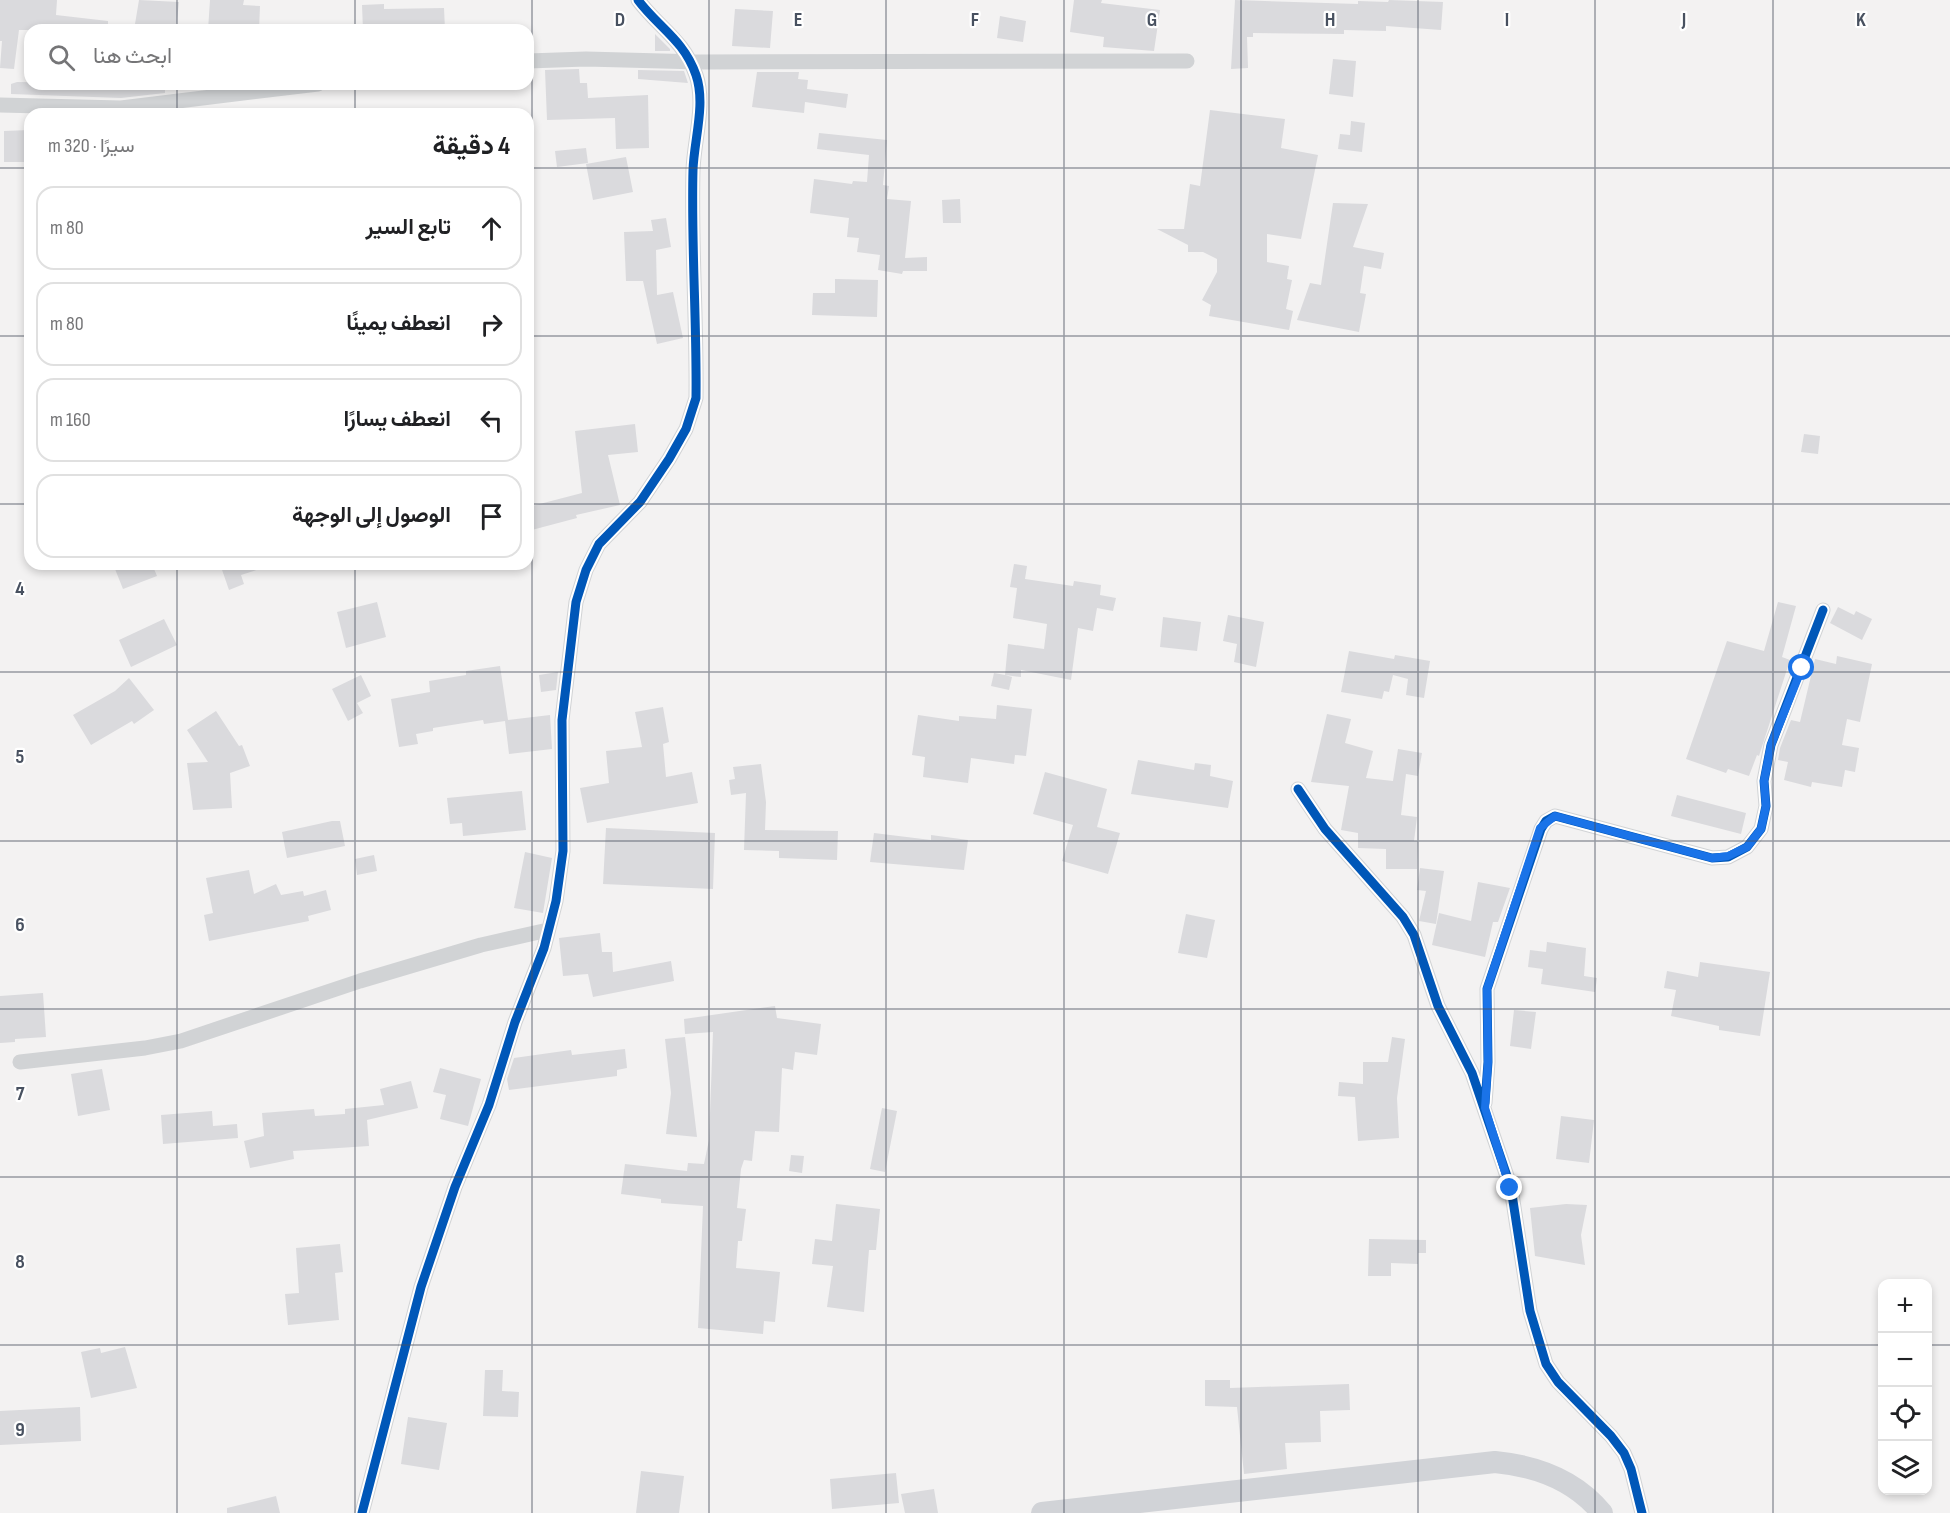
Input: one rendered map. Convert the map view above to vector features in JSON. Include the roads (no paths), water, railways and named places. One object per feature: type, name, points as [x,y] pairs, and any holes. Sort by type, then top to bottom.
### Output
[{"type":"main road","points":[[1042,1513],[1495,1462],[1530,1467],[1547,1473],[1580,1491],[1602,1513]]},
{"type":"street","points":[[362,1513],[421,1287],[455,1187],[489,1105],[548,930],[563,851],[562,720],[576,602],[586,570],[599,544],[639,502],[669,459],[686,429],[696,398],[693,170],[699,97],[697,78],[691,62],[673,34],[638,0]]},
{"type":"street","points":[[534,61],[586,58],[691,62],[1187,61]]},
{"type":"street","points":[[0,105],[121,108],[269,90]]},
{"type":"street","points":[[1485,1108],[1488,1062],[1487,989],[1540,828],[1555,816],[1712,858],[1728,856],[1747,847],[1761,829],[1766,806],[1764,781],[1771,745],[1823,610]]},
{"type":"street","points":[[1298,789],[1325,829],[1374,881],[1403,917],[1414,935],[1438,1006],[1472,1073],[1510,1188],[1530,1311],[1546,1364],[1558,1382],[1611,1436],[1624,1454],[1631,1469],[1642,1513]]},
{"type":"street","points":[[20,1062],[146,1048],[181,1041],[371,977],[481,945],[548,930]]}]
